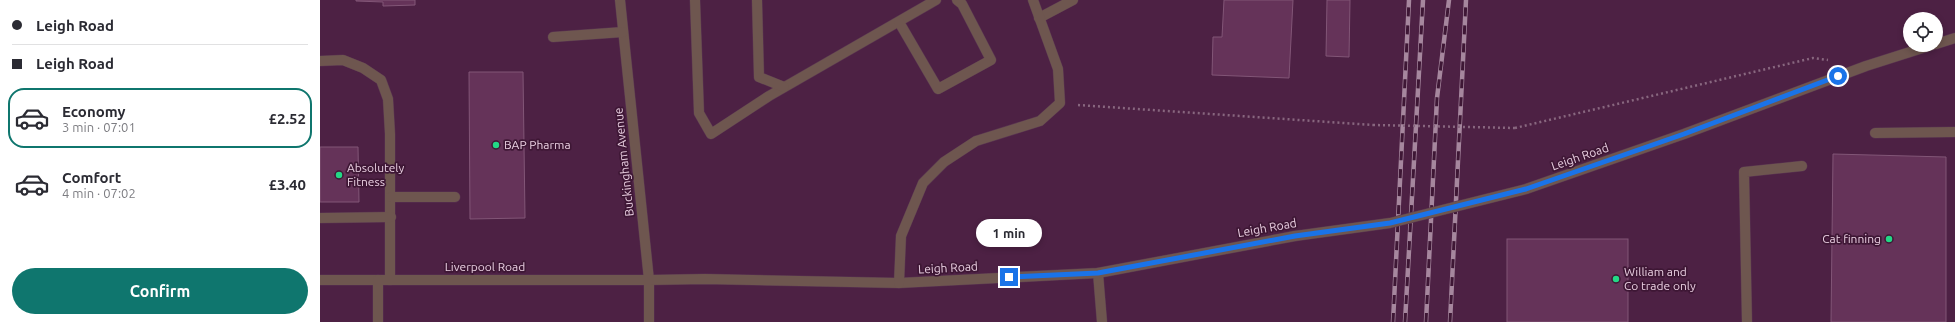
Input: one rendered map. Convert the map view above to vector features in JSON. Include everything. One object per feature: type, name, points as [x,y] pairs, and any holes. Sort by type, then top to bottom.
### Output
[{"type":"street","name":"Buckingham Avenue","points":[[620,0],[649,280],[649,322]]},
{"type":"street","points":[[695,0],[699,113],[711,134],[784,87],[936,0]]},
{"type":"street","points":[[757,0],[759,77],[784,87]]},
{"type":"street","points":[[899,22],[938,89],[991,60],[962,4],[957,0]]},
{"type":"street","points":[[899,283],[901,236],[923,184],[944,162],[976,142],[1040,121],[1060,104],[1058,69],[1033,0]]},
{"type":"street","points":[[1039,18],[1073,0]]},
{"type":"street","points":[[554,37],[623,32]]},
{"type":"street","points":[[1943,42],[1955,38]]},
{"type":"street","name":"Leigh Road","points":[[649,280],[705,279],[899,283],[1098,273],[1295,236],[1390,223],[1526,189],[1684,134],[1866,66],[1910,52]]},
{"type":"street","points":[[320,61],[343,60],[363,68],[381,80],[388,99],[390,117],[391,197],[390,280]]},
{"type":"street","points":[[1875,133],[1955,132]]},
{"type":"street","points":[[1747,322],[1744,172],[1802,166]]},
{"type":"street","points":[[391,197],[455,197]]},
{"type":"street","points":[[320,218],[391,217]]},
{"type":"street","points":[[1098,273],[1102,322]]},
{"type":"street","name":"Liverpool Road","points":[[320,280],[649,280]]},
{"type":"street","points":[[378,280],[378,322]]},
{"type":"path","points":[[1060,104],[1372,125],[1515,128],[1813,58],[1836,61]]},
{"type":"shaded area","points":[[320,0],[1955,0],[1955,322],[320,322]]},
{"type":"building","points":[[356,0],[415,0],[415,5],[383,6],[383,2]]},
{"type":"building","points":[[1224,0],[1293,0],[1289,78],[1212,75],[1213,37],[1222,37]]},
{"type":"building","points":[[1327,0],[1350,0],[1349,57],[1326,56]]},
{"type":"building","name":"BAP Pharma","points":[[469,72],[523,72],[525,218],[470,219]]},
{"type":"building","name":"Absolutely Fitness","points":[[320,147],[358,147],[359,202],[320,202]]},
{"type":"building","name":"Cat finning","points":[[1833,154],[1946,157],[1946,322],[1831,322]]},
{"type":"building","points":[[1507,239],[1628,239],[1628,322],[1507,322]]},
{"type":"railway","points":[[1393,322],[1409,0]]},
{"type":"railway","points":[[1405,322],[1423,0]]},
{"type":"railway","points":[[1426,322],[1437,98],[1449,0]]},
{"type":"railway","points":[[1450,322],[1466,0]]},
{"type":"place","name":"BAP Pharma","points":[[496,145]]},
{"type":"place","name":"Absolutely Fitness","points":[[339,175]]},
{"type":"place","name":"Cat finning","points":[[1889,239]]},
{"type":"place","name":"William and Co trade only","points":[[1616,279]]},
{"type":"route","points":[[1009,277],[1098,273],[1295,236],[1390,223],[1526,189],[1684,134],[1838,76]]}]
